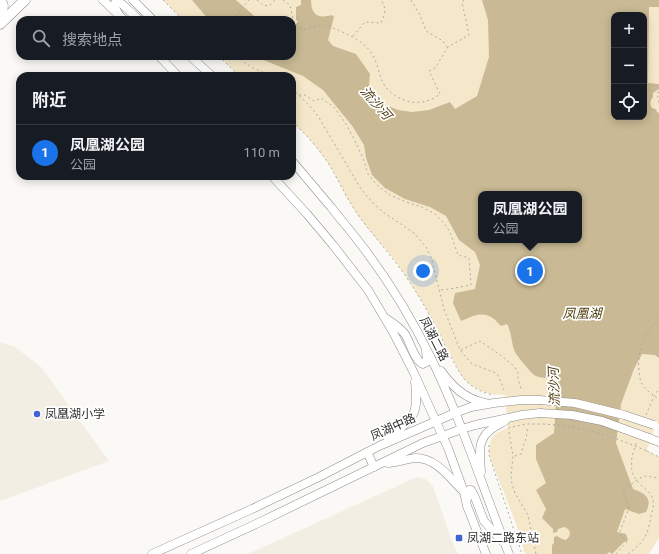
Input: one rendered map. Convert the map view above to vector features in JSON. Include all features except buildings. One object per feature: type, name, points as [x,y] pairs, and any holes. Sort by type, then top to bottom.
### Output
[{"type":"main road","points":[[0,24],[22,3],[34,0]]},
{"type":"main road","points":[[0,2],[2,3],[3,7],[0,12]]},
{"type":"street","points":[[103,0],[120,16]]},
{"type":"street","points":[[133,0],[149,16]]},
{"type":"street","points":[[120,16],[114,6],[115,3],[118,2],[136,16]]},
{"type":"street","points":[[163,60],[174,72]]},
{"type":"street","points":[[194,60],[208,72]]},
{"type":"street","name":"凤湖二路","points":[[296,166],[359,242],[403,307],[431,358],[462,429],[508,550]]},
{"type":"street","points":[[276,180],[307,214],[368,290],[400,345],[448,448],[464,492],[467,506],[486,554]]},
{"type":"street","points":[[382,314],[404,334],[418,360],[422,364],[427,362],[425,347]]},
{"type":"street","points":[[431,358],[447,380],[462,394],[476,401],[489,404],[506,401]]},
{"type":"street","points":[[379,446],[406,424],[415,412],[417,396],[414,373]]},
{"type":"street","name":"凤湖中路","points":[[152,554],[252,509],[379,446],[471,407],[522,400],[575,403],[624,415],[657,426]]},
{"type":"street","points":[[191,554],[423,443],[462,429],[514,416],[540,413],[572,415],[602,421],[659,442]]},
{"type":"street","points":[[482,484],[480,448],[483,437],[493,428],[514,416]]},
{"type":"street","points":[[367,452],[377,465]]},
{"type":"street","points":[[377,465],[416,458],[424,459],[441,468],[464,492]]},
{"type":"street","points":[[467,506],[466,496],[469,490],[471,490],[484,521],[508,550]]},
{"type":"path","points":[[163,0],[179,16]]},
{"type":"path","points":[[235,16],[250,0]]},
{"type":"path","points":[[257,0],[263,5],[269,6],[275,0]]},
{"type":"path","points":[[283,0],[290,5],[292,16]]},
{"type":"path","points":[[353,36],[365,22],[381,23],[385,13],[381,0]]},
{"type":"path","points":[[411,0],[420,15],[426,30],[443,41],[448,47]]},
{"type":"path","points":[[296,25],[304,30],[324,24],[353,36],[370,51],[374,58],[382,82],[392,94],[402,100],[420,102],[429,100],[440,94],[429,71],[435,68],[448,47],[469,35],[462,2],[464,0]]},
{"type":"path","points":[[223,60],[235,72]]},
{"type":"path","points":[[241,60],[251,67],[262,72]]},
{"type":"path","points":[[659,92],[657,93],[659,103]]},
{"type":"path","points":[[298,95],[305,95],[314,101],[321,98],[334,107],[354,139],[363,158],[368,174],[377,185],[390,195],[436,214],[450,232],[458,255],[470,258],[471,285],[450,290],[439,290]]},
{"type":"path","points":[[298,95],[318,116],[353,176],[372,202],[414,233],[426,246],[431,257],[447,319],[460,350],[472,364],[496,373],[504,390]]},
{"type":"path","points":[[296,126],[309,138],[322,155],[334,172],[342,190],[355,210],[393,258],[411,284],[432,318],[459,371],[466,380],[476,388],[485,393],[497,395]]},
{"type":"path","points":[[659,319],[653,324],[643,341],[638,356],[641,381],[646,389],[659,400]]},
{"type":"path","points":[[460,350],[480,341],[514,366],[518,373],[521,389]]},
{"type":"path","points":[[644,421],[654,396],[659,389]]},
{"type":"path","points":[[504,429],[526,424],[574,427],[615,438],[659,457]]},
{"type":"path","points":[[513,456],[521,454],[528,433],[527,428]]},
{"type":"path","points":[[509,432],[513,456],[512,484],[515,493],[528,515],[536,554]]},
{"type":"path","points":[[628,554],[641,543],[647,535],[654,506],[651,495],[636,480],[631,466],[631,460],[639,435]]},
{"type":"path","points":[[489,445],[489,455],[522,554]]},
{"type":"path","points":[[616,554],[627,542],[619,534],[630,508],[623,490],[636,480],[645,476],[659,478]]},
{"type":"shaded area","name":"凤凰湖","points":[[163,0],[659,0],[659,424],[656,424],[647,450],[659,457],[659,538],[649,554],[525,554],[515,521],[489,455],[491,440],[495,434],[508,428],[505,395],[484,392],[464,379],[431,317],[403,272],[359,217],[321,153],[296,126],[296,72],[235,72],[223,60],[296,60],[296,16],[179,16]]},
{"type":"shaded area","name":"凤凰湖小学","points":[[0,342],[15,347],[41,367],[109,461],[0,501]]},
{"type":"shaded area","points":[[417,477],[426,479],[433,486],[453,544],[458,554],[248,554]]},
{"type":"water","points":[[192,0],[236,0],[254,16],[206,16]]},
{"type":"water","name":"凤凰湖","points":[[301,0],[311,0],[312,9],[316,15],[332,15],[334,17],[328,40],[333,46],[356,54],[370,74],[369,86],[377,98],[386,105],[398,110],[412,112],[429,110],[450,102],[455,109],[477,96],[489,57],[488,20],[482,0],[659,0],[659,7],[649,7],[648,83],[659,84],[659,89],[653,93],[650,103],[652,108],[656,109],[659,113],[659,358],[655,355],[642,354],[634,369],[621,404],[616,443],[633,489],[644,494],[649,503],[646,512],[639,514],[625,509],[617,532],[626,534],[628,540],[612,554],[609,552],[607,554],[552,554],[554,537],[557,536],[566,540],[570,532],[564,527],[553,533],[553,529],[542,518],[546,509],[536,490],[546,483],[536,459],[536,445],[554,433],[557,387],[551,380],[533,374],[521,360],[515,352],[507,324],[501,326],[492,317],[483,314],[461,321],[453,303],[455,293],[475,289],[480,265],[475,252],[459,240],[446,216],[430,207],[405,199],[385,188],[372,175],[366,158],[364,145],[353,127],[323,90],[296,72],[263,60],[296,60],[296,24],[298,21],[296,20],[296,7],[301,5]]},
{"type":"place","name":"凤凰湖公园","points":[[530,271]]},
{"type":"place","name":"凤凰湖小学","points":[[37,414]]},
{"type":"place","name":"凤湖二路东站","points":[[459,538]]},
{"type":"water label","name":"流沙河","points":[[376,103]]},
{"type":"water label","name":"流沙河","points":[[554,387]]}]
